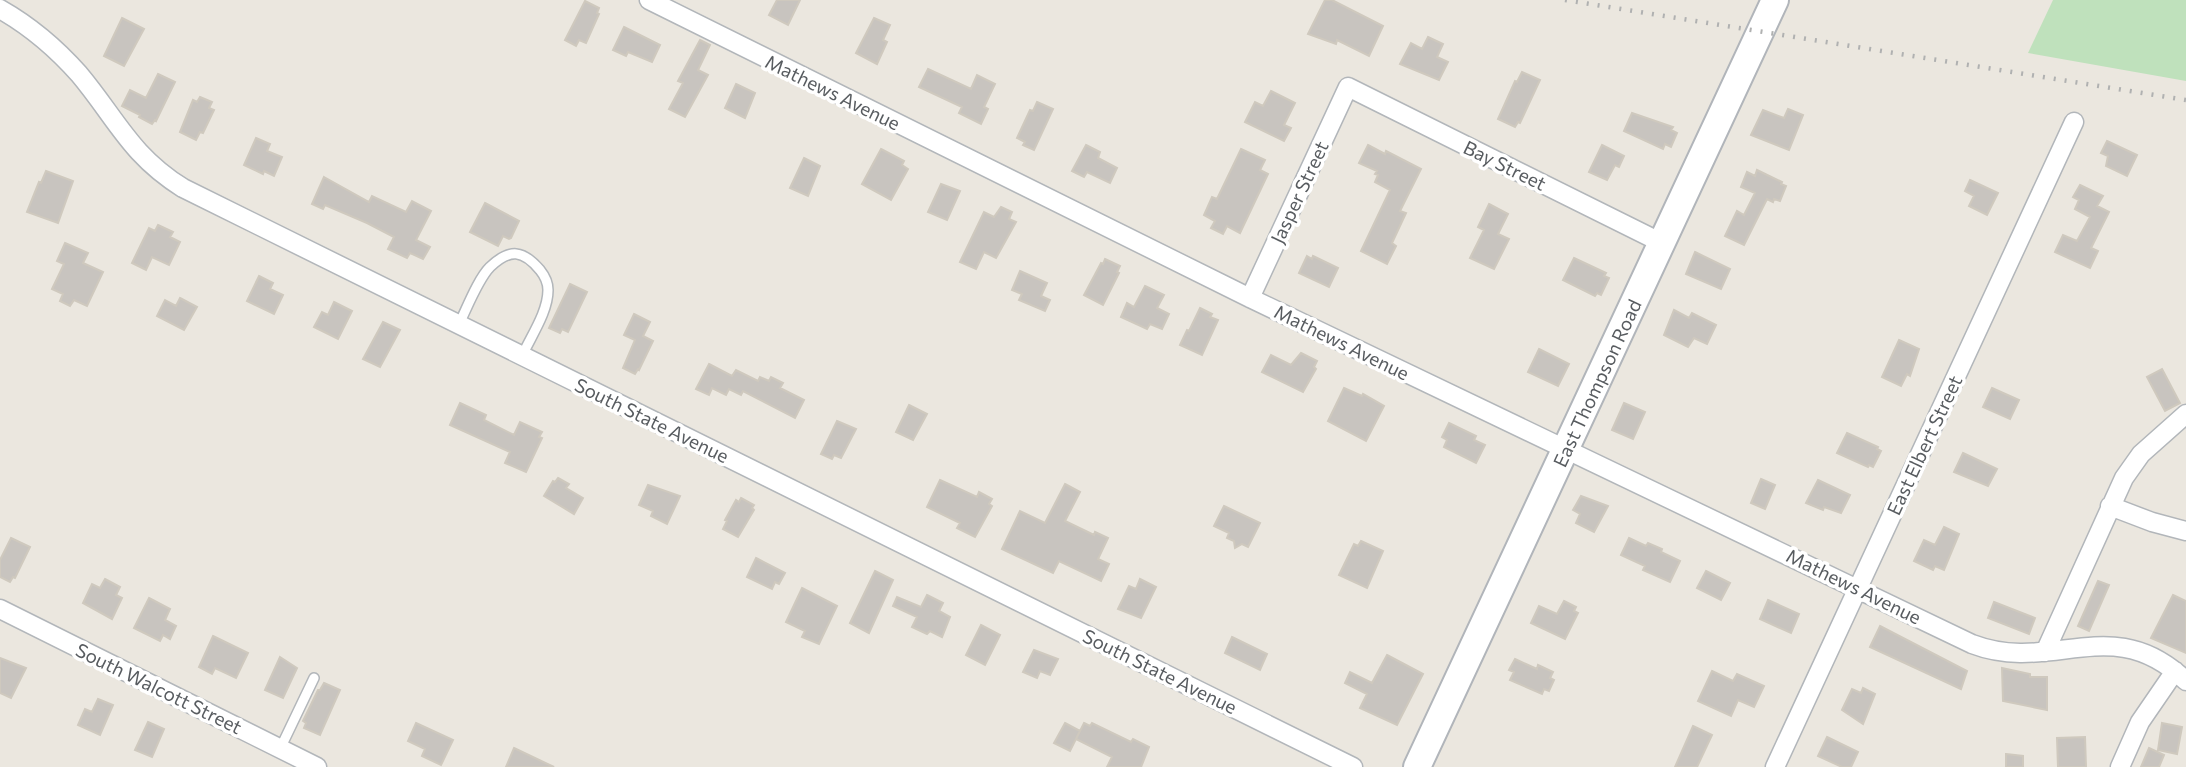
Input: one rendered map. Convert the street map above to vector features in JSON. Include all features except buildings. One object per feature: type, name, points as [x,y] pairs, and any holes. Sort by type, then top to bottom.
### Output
[{"type":"main road","name":"East Thompson Road","points":[[1417,767],[1775,0]]},
{"type":"street","name":"Mathews Avenue","points":[[649,0],[1250,298],[1987,649],[2008,654],[2100,645],[2122,646],[2150,655],[2180,676]]},
{"type":"street","name":"South State Avenue","points":[[0,9],[28,27],[67,60],[136,151],[171,181],[1353,767]]},
{"type":"street","name":"Jasper Street","points":[[1250,298],[1348,87]]},
{"type":"street","name":"Bay Street","points":[[1348,87],[1662,243]]},
{"type":"street","name":"East Elbert Street","points":[[1775,767],[2074,122]]},
{"type":"street","points":[[2045,652],[2124,478],[2141,454],[2186,414]]},
{"type":"street","points":[[2109,506],[2186,531]]},
{"type":"street","name":"South Walcott Street","points":[[0,609],[317,767]]},
{"type":"street","points":[[2120,767],[2140,722],[2180,676]]},
{"type":"lane","points":[[459,324],[488,269],[504,255],[520,254],[528,257],[543,274],[549,288],[541,317],[522,356]]},
{"type":"lane","points":[[280,748],[314,678]]},
{"type":"green space","points":[[2053,0],[2186,0],[2186,81],[2028,53]]},
{"type":"railway","points":[[1565,0],[2186,100]]}]
